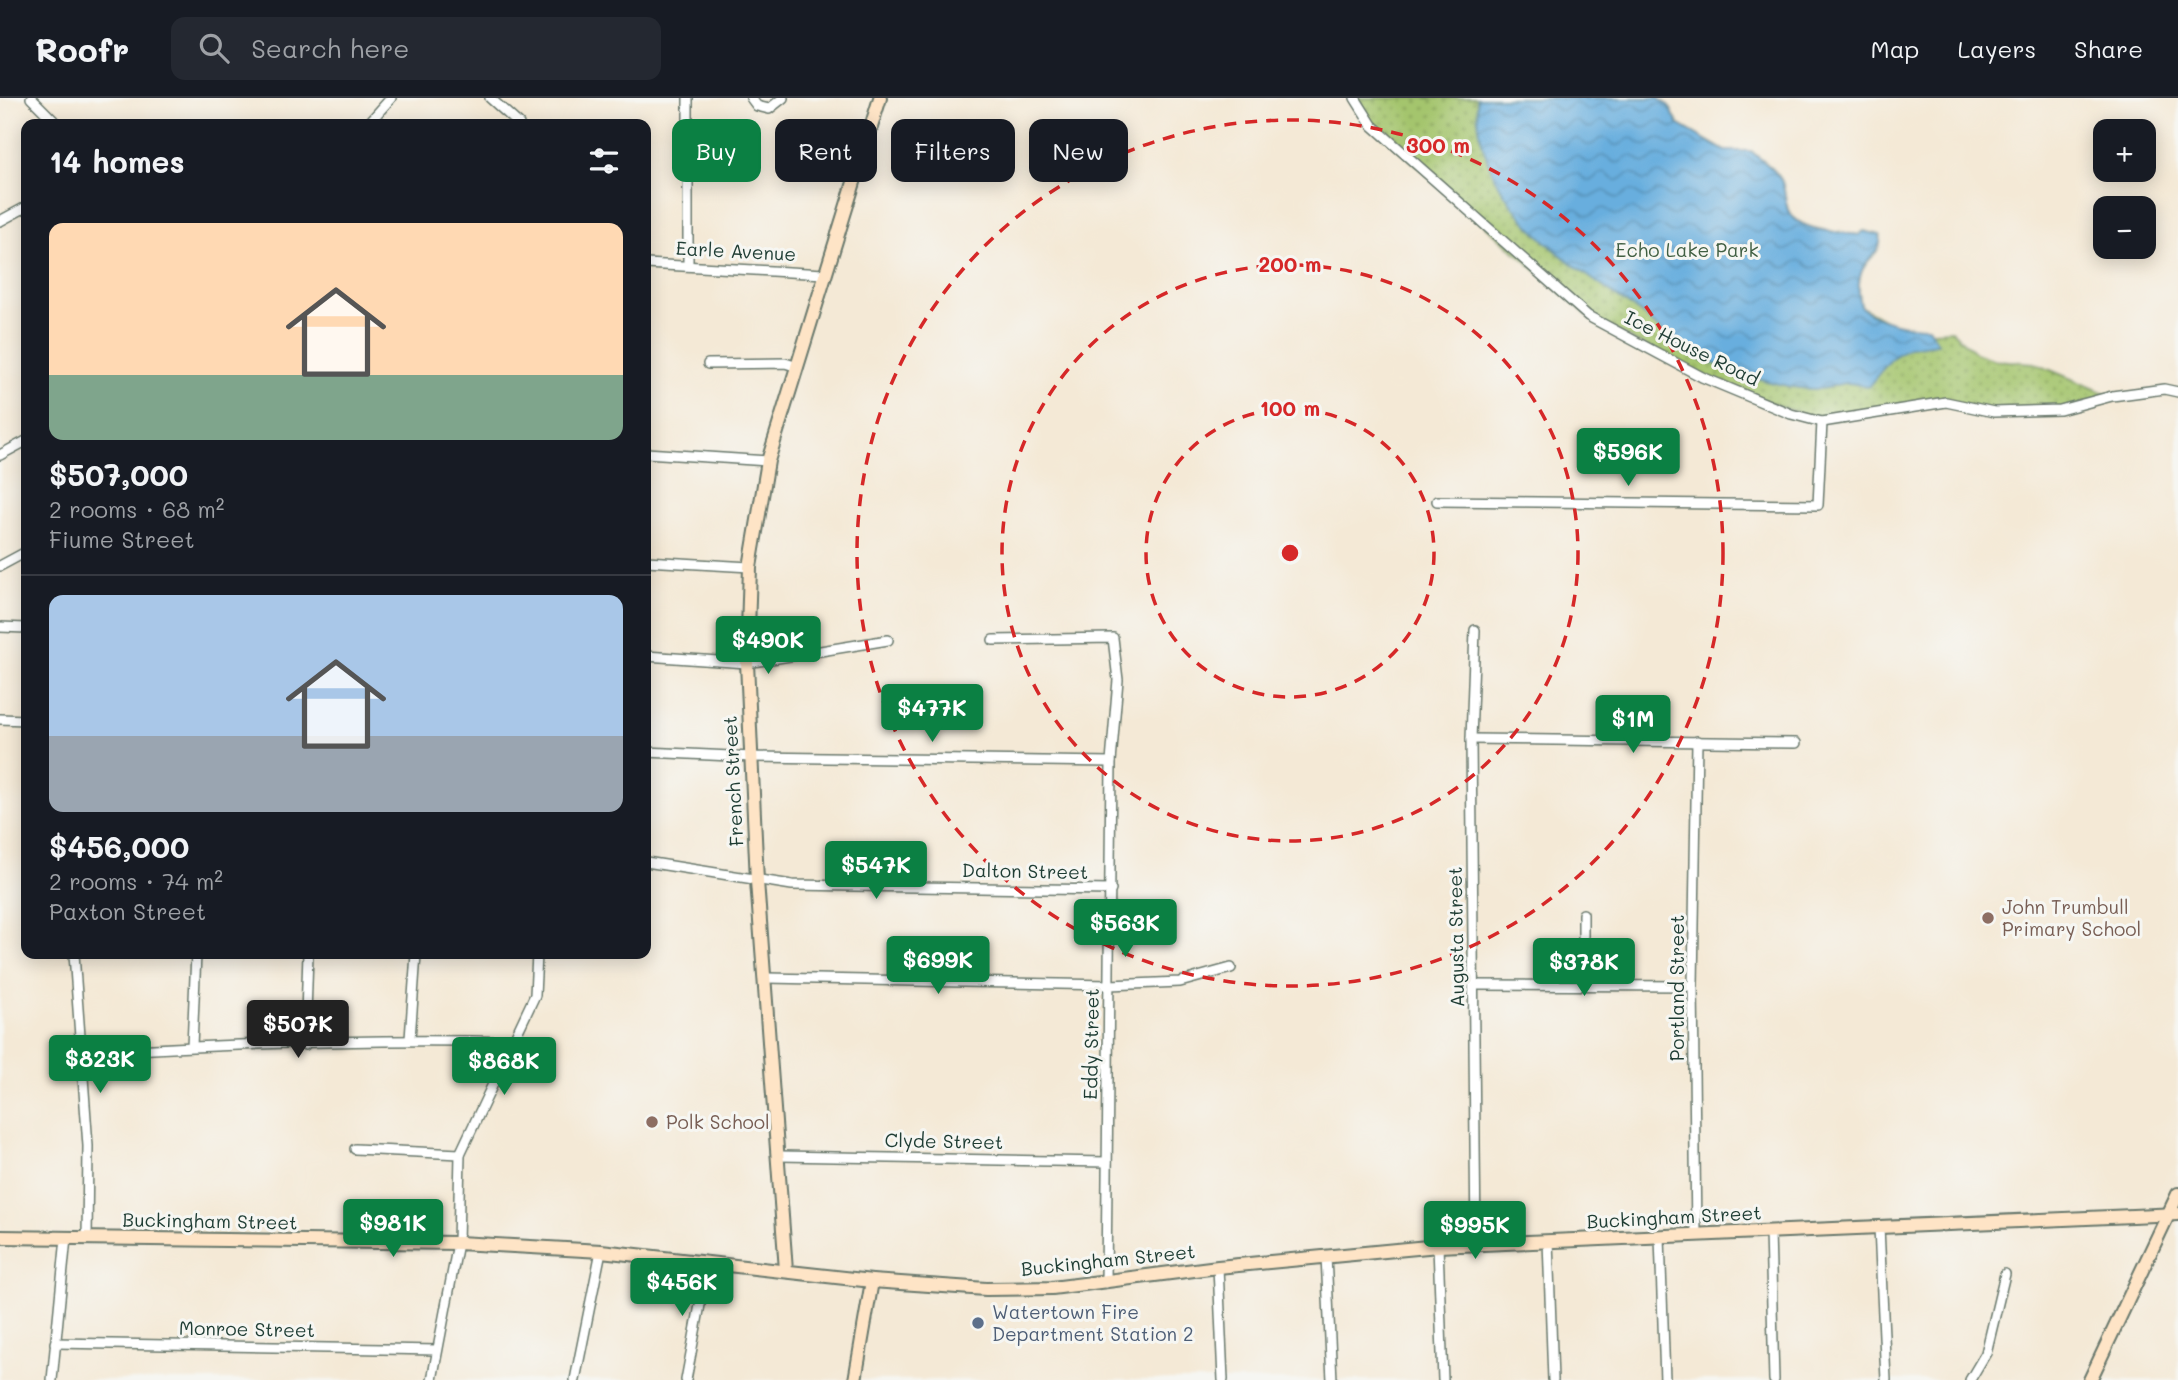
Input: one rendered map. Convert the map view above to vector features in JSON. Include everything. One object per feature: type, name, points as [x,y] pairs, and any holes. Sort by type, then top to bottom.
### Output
[{"type":"main road","name":"French Street","points":[[786,1270],[767,978],[757,881],[747,663],[750,567],[768,461],[880,98]]},
{"type":"main road","points":[[2090,1380],[2173,1214],[2178,1194]]},
{"type":"main road","name":"Buckingham Street","points":[[0,1237],[458,1243],[600,1251],[872,1280],[986,1289],[1052,1289],[1325,1256],[1438,1246],[2173,1214]]},
{"type":"main road","points":[[855,1380],[872,1280]]},
{"type":"street","points":[[31,98],[52,119]]},
{"type":"street","points":[[372,119],[391,98]]},
{"type":"street","points":[[490,98],[511,119]]},
{"type":"street","points":[[688,98],[688,265]]},
{"type":"street","points":[[751,98],[757,106],[769,109],[783,98]]},
{"type":"street","name":"Ice House Road","points":[[1355,98],[1373,125],[1588,316],[1702,377],[1791,414],[1822,422],[1946,402],[1994,412],[2060,410],[2112,396],[2164,389],[2178,392]]},
{"type":"street","points":[[2,217],[21,209]]},
{"type":"street","name":"Earle Avenue","points":[[651,264],[824,274]]},
{"type":"street","points":[[708,364],[785,363],[798,367]]},
{"type":"street","points":[[1437,501],[1818,505],[1822,422]]},
{"type":"street","points":[[0,455],[21,444]]},
{"type":"street","points":[[651,453],[768,461]]},
{"type":"street","points":[[0,566],[21,555]]},
{"type":"street","points":[[651,561],[750,567]]},
{"type":"street","points":[[0,627],[21,628]]},
{"type":"street","name":"Augusta Street","points":[[1475,630],[1471,739],[1476,1244]]},
{"type":"street","name":"Eddy Street","points":[[993,640],[1113,638],[1118,680],[1111,762],[1106,1283]]},
{"type":"street","points":[[651,656],[747,663],[888,640]]},
{"type":"street","points":[[0,719],[21,720]]},
{"type":"street","points":[[1471,739],[1796,743]]},
{"type":"street","name":"Portland Street","points":[[1696,1235],[1693,986],[1697,741]]},
{"type":"street","points":[[651,752],[752,757],[1111,762]]},
{"type":"street","name":"Dalton Street","points":[[651,863],[792,885],[1111,890]]},
{"type":"street","points":[[1583,914],[1583,983]]},
{"type":"street","points":[[74,959],[88,1146],[87,1239]]},
{"type":"street","points":[[192,1046],[196,959]]},
{"type":"street","points":[[305,1045],[308,959]]},
{"type":"street","points":[[410,1039],[416,959]]},
{"type":"street","points":[[432,1380],[458,1243],[460,1154],[535,995],[537,959]]},
{"type":"street","points":[[767,978],[1109,985],[1180,982],[1231,968]]},
{"type":"street","points":[[1474,985],[1583,983],[1693,986]]},
{"type":"street","points":[[83,1053],[192,1046],[305,1045],[410,1039],[514,1042]]},
{"type":"street","points":[[355,1149],[460,1154]]},
{"type":"street","name":"Clyde Street","points":[[780,1156],[1107,1161]]},
{"type":"street","points":[[1879,1227],[1885,1380]]},
{"type":"street","points":[[1770,1232],[1774,1380]]},
{"type":"street","points":[[1660,1237],[1665,1380]]},
{"type":"street","points":[[52,1380],[65,1238]]},
{"type":"street","points":[[1548,1241],[1553,1380]]},
{"type":"street","points":[[1438,1246],[1443,1380]]},
{"type":"street","points":[[575,1380],[600,1251]]},
{"type":"street","points":[[1325,1256],[1332,1380]]},
{"type":"street","points":[[686,1380],[708,1262]]},
{"type":"street","points":[[1218,1268],[1223,1380]]},
{"type":"street","points":[[1970,1380],[1986,1353],[2005,1274]]},
{"type":"street","name":"Monroe Street","points":[[55,1343],[437,1350]]},
{"type":"green space","name":"Echo Lake Park","points":[[1355,98],[1658,98],[1669,106],[1678,124],[1725,151],[1751,151],[1768,165],[1782,182],[1788,210],[1800,223],[1830,232],[1859,235],[1864,231],[1880,235],[1879,247],[1863,268],[1860,277],[1861,307],[1916,337],[1932,331],[1951,330],[1975,353],[1995,360],[2034,363],[2112,396],[2060,410],[1994,412],[1946,402],[1822,422],[1702,377],[1588,316],[1372,125]]},
{"type":"water","name":"Echo Lake Park","points":[[1477,98],[1658,98],[1669,106],[1678,124],[1725,151],[1751,151],[1768,165],[1782,182],[1788,210],[1800,223],[1830,232],[1859,235],[1864,231],[1880,235],[1879,247],[1863,268],[1860,277],[1861,307],[1875,316],[1893,322],[1928,327],[1938,343],[1909,347],[1892,358],[1868,387],[1847,383],[1820,389],[1788,386],[1698,358],[1553,249],[1528,224],[1507,198],[1491,169],[1480,135]]},
{"type":"place","name":"John Trumbull Primary School","points":[[1988,918]]},
{"type":"place","name":"Polk School","points":[[652,1122]]},
{"type":"place","name":"Watertown Fire Department Station 2","points":[[978,1323]]}]
